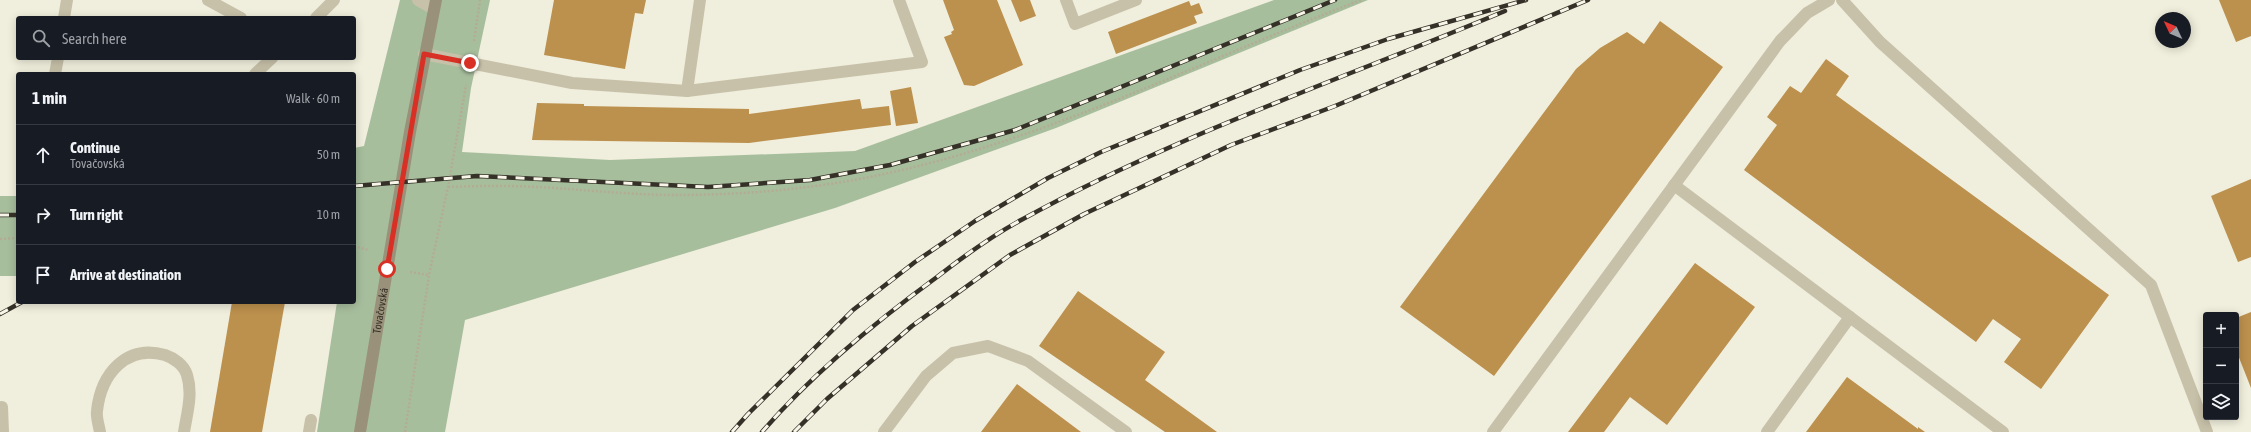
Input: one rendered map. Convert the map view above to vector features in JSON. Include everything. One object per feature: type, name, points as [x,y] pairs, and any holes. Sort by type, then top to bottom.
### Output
[{"type":"main road","name":"Tovačovská","points":[[360,432],[424,54],[435,5]]},
{"type":"lane","points":[[64,16],[67,0]]},
{"type":"lane","points":[[208,0],[237,16]]},
{"type":"lane","points":[[318,16],[334,0]]},
{"type":"lane","points":[[418,0],[435,5]]},
{"type":"lane","points":[[687,90],[700,0]]},
{"type":"lane","points":[[424,54],[572,83],[687,90],[922,62],[899,0]]},
{"type":"lane","points":[[1066,0],[1075,24],[1136,0]]},
{"type":"lane","points":[[1493,432],[1780,41],[1807,13],[1829,0]]},
{"type":"lane","points":[[1842,0],[1880,42],[2151,285],[2207,432]]},
{"type":"lane","points":[[55,72],[58,60]]},
{"type":"lane","points":[[257,72],[270,60]]},
{"type":"lane","points":[[1674,185],[2003,432]]},
{"type":"lane","points":[[1767,432],[1850,317]]},
{"type":"lane","points":[[884,432],[926,376],[953,353],[988,346],[1028,361],[1126,432]]},
{"type":"lane","points":[[100,432],[96,412],[101,391],[111,371],[129,355],[152,351],[174,358],[187,373],[190,392],[184,432]]},
{"type":"lane","points":[[2,407],[3,432]]},
{"type":"lane","points":[[309,432],[311,420]]},
{"type":"path","points":[[405,432],[430,275],[448,187],[480,0]]},
{"type":"path","points":[[448,187],[511,186],[674,195],[734,194],[840,182],[886,173],[982,149],[1080,114],[1361,0]]},
{"type":"path","points":[[0,239],[16,238]]},
{"type":"green space","points":[[400,0],[490,0],[471,88],[462,152],[610,160],[855,151],[1274,0],[1368,0],[1056,128],[835,208],[465,320],[445,432],[317,432],[337,304],[356,304],[356,148],[364,146]]},
{"type":"green space","points":[[0,196],[16,196],[16,276],[0,276]]},
{"type":"building","points":[[554,0],[646,0],[643,14],[635,13],[625,69],[544,55]]},
{"type":"building","points":[[943,0],[997,0],[1023,65],[974,86],[964,85],[944,37],[952,34],[951,32],[954,30]]},
{"type":"building","points":[[1011,0],[1030,0],[1036,16],[1020,22]]},
{"type":"building","points":[[2219,0],[2251,0],[2251,36],[2236,42]]},
{"type":"building","points":[[1189,1],[1191,6],[1199,3],[1203,13],[1194,16],[1197,23],[1116,54],[1108,32]]},
{"type":"building","points":[[1660,21],[1723,67],[1494,376],[1400,307],[1576,69],[1600,48],[1627,32],[1644,44]]},
{"type":"building","points":[[1826,59],[1849,76],[1836,95],[2109,295],[2041,389],[2004,362],[2021,339],[1993,319],[1976,342],[1744,170],[1777,125],[1767,117],[1790,86],[1801,93]]},
{"type":"building","points":[[911,87],[918,123],[896,126],[890,91]]},
{"type":"building","points":[[860,99],[862,109],[889,106],[891,125],[749,143],[532,140],[537,103],[584,104],[584,106],[749,109],[749,114]]},
{"type":"building","points":[[2251,179],[2251,257],[2238,262],[2211,196]]},
{"type":"building","points":[[1695,263],[1755,307],[1667,425],[1630,397],[1604,432],[1568,432]]},
{"type":"building","points":[[1078,291],[1165,352],[1145,380],[1217,432],[1165,432],[1039,346]]},
{"type":"building","points":[[232,304],[285,304],[262,432],[210,432]]},
{"type":"building","points":[[2251,312],[2251,388],[2239,358],[2239,317]]},
{"type":"building","points":[[1847,377],[1918,429],[1918,427],[1925,432],[1806,432]]},
{"type":"building","points":[[1017,384],[1081,432],[981,432]]},
{"type":"railway","points":[[356,186],[477,176],[708,187],[810,180],[890,165],[1015,130],[1335,0]]},
{"type":"railway","points":[[732,432],[748,414],[853,310],[915,262],[975,221],[1048,178],[1101,152],[1300,70],[1388,39],[1526,0]]},
{"type":"railway","points":[[794,432],[827,399],[912,326],[1010,255],[1084,214],[1231,145],[1335,106],[1588,0]]},
{"type":"railway","points":[[762,432],[802,389],[867,331],[913,294],[958,261],[1012,225],[1140,160],[1261,109],[1505,11]]},
{"type":"railway","points":[[0,215],[16,215]]},
{"type":"railway","points":[[0,314],[18,304]]},
{"type":"route","points":[[387,269],[424,54],[470,63]]}]
